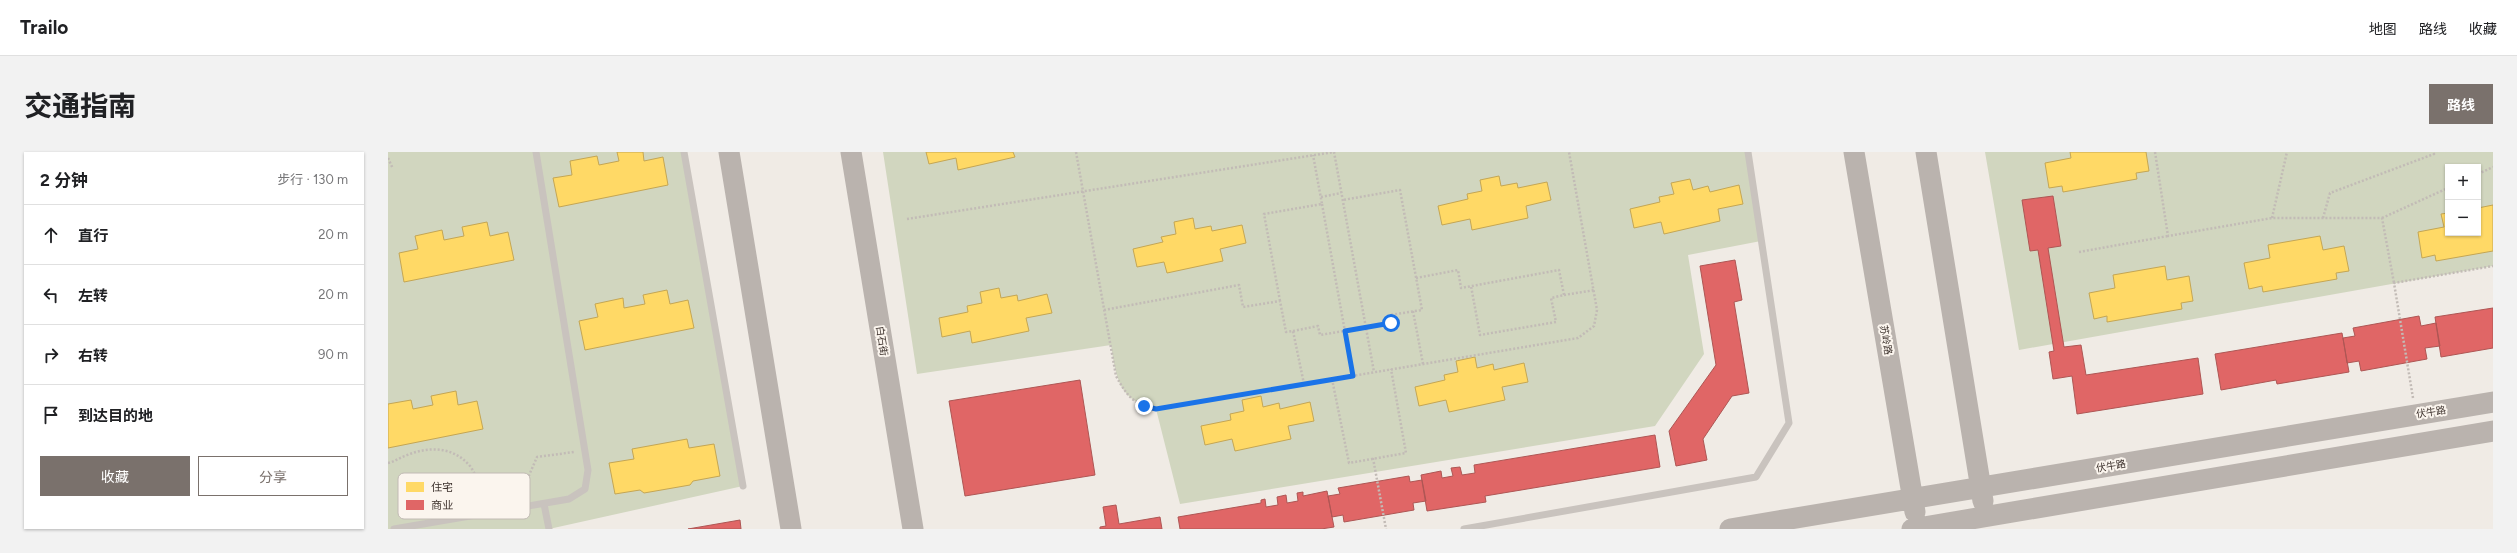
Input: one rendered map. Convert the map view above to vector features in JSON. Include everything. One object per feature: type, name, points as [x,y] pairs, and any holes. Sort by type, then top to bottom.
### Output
[{"type":"street","points":[[729,152],[791,529]]},
{"type":"street","name":"白石街","points":[[851,152],[913,529]]},
{"type":"street","name":"苏岭路","points":[[1854,152],[1913,498],[1916,529]]},
{"type":"street","points":[[1926,152],[1986,523]]},
{"type":"street","name":"伏牛路","points":[[1730,529],[2493,402]]},
{"type":"street","points":[[1916,529],[1986,523],[2493,431]]},
{"type":"lane","points":[[530,506],[570,499],[584,489],[588,470],[536,152]]},
{"type":"lane","points":[[684,152],[743,486]]},
{"type":"lane","points":[[1464,529],[1756,477],[1789,423],[1748,152]]},
{"type":"lane","points":[[544,504],[548,529]]},
{"type":"lane","points":[[394,529],[454,519]]},
{"type":"path","points":[[1076,152],[1116,376],[1126,396],[1144,406],[1156,409],[1578,338],[1594,326],[1597,310],[1595,290],[1569,152]]},
{"type":"path","points":[[907,220],[1334,152],[1374,372]]},
{"type":"path","points":[[2155,152],[2168,236]]},
{"type":"path","points":[[2272,218],[2287,152]]},
{"type":"path","points":[[2323,218],[2330,193],[2434,154],[2432,152]]},
{"type":"path","points":[[1313,155],[1353,376]]},
{"type":"path","points":[[388,158],[393,169]]},
{"type":"path","points":[[2481,173],[2493,167]]},
{"type":"path","points":[[2079,252],[2272,218],[2382,218],[2445,189]]},
{"type":"path","points":[[1322,204],[1264,214],[1286,332],[1318,326],[1320,335],[1345,331],[1391,323],[1390,315],[1422,310],[1400,190],[1343,200]]},
{"type":"path","points":[[1320,197],[1341,193]]},
{"type":"path","points":[[2382,218],[2416,414]]},
{"type":"path","points":[[2394,283],[2493,266]]},
{"type":"path","points":[[1416,278],[1458,270],[1461,288],[1560,270],[1564,295]]},
{"type":"path","points":[[1104,310],[1239,285],[1243,307],[1280,301]]},
{"type":"path","points":[[1471,286],[1480,335],[1556,322],[1551,298],[1595,290]]},
{"type":"path","points":[[1413,311],[1423,364]]},
{"type":"path","points":[[1293,331],[1304,384]]},
{"type":"path","points":[[1332,379],[1350,463],[1406,453],[1391,369]]},
{"type":"path","points":[[388,463],[424,449],[446,449],[460,457],[471,468],[473,473]]},
{"type":"path","points":[[530,473],[537,457],[585,451]]},
{"type":"path","points":[[1373,458],[1386,529]]},
{"type":"green space","points":[[388,152],[684,152],[743,486],[549,529],[388,529]]},
{"type":"green space","points":[[883,152],[1748,152],[1761,241],[1688,255],[1704,354],[1655,426],[1180,504],[1156,409],[1134,400],[1127,394],[1118,378],[1111,345],[917,374]]},
{"type":"green space","points":[[1985,152],[2493,152],[2493,266],[2019,350]]},
{"type":"building: 住宅","points":[[617,152],[643,152],[644,161],[663,157],[668,185],[559,207],[553,178],[572,175],[570,161],[597,156],[599,165],[619,161]]},
{"type":"building: 住宅","points":[[926,152],[1013,152],[1015,157],[958,170],[956,158],[929,164]]},
{"type":"building: 住宅","points":[[2070,152],[2146,152],[2149,171],[2136,173],[2137,179],[2063,192],[2062,186],[2049,188],[2045,163],[2071,158]]},
{"type":"building: 住宅","points":[[1499,176],[1501,186],[1517,183],[1518,188],[1547,182],[1551,200],[1526,206],[1528,218],[1472,230],[1470,219],[1442,225],[1438,206],[1468,199],[1467,194],[1482,191],[1480,180]]},
{"type":"building: 住宅","points":[[1690,179],[1693,190],[1708,186],[1710,192],[1739,185],[1743,204],[1718,209],[1720,221],[1664,234],[1661,222],[1634,228],[1630,209],[1660,202],[1659,197],[1674,194],[1671,183]]},
{"type":"building: 住宅","points":[[2493,205],[2493,251],[2436,261],[2435,255],[2422,258],[2418,232],[2444,227],[2441,214],[2445,213],[2445,236],[2481,236],[2481,207]]},
{"type":"building: 住宅","points":[[1193,218],[1195,229],[1211,226],[1212,231],[1242,225],[1246,243],[1220,249],[1223,261],[1167,273],[1164,262],[1137,267],[1133,249],[1163,242],[1161,237],[1176,234],[1174,222]]},
{"type":"building: 住宅","points":[[487,222],[490,236],[508,232],[514,260],[404,282],[399,253],[418,249],[415,236],[442,230],[444,240],[464,236],[462,227]]},
{"type":"building: 住宅","points":[[2320,236],[2323,250],[2344,246],[2349,271],[2336,273],[2337,279],[2263,292],[2262,286],[2249,289],[2244,263],[2270,258],[2268,245]]},
{"type":"building: 住宅","points":[[2165,266],[2167,280],[2189,276],[2193,301],[2181,303],[2182,309],[2107,322],[2107,316],[2094,319],[2089,293],[2115,288],[2113,275]]},
{"type":"building: 住宅","points":[[999,288],[1001,298],[1017,295],[1018,301],[1047,294],[1052,313],[1026,318],[1029,331],[972,343],[970,331],[942,337],[939,318],[968,312],[967,306],[982,303],[980,292]]},
{"type":"building: 住宅","points":[[667,290],[670,304],[688,300],[694,328],[585,350],[579,321],[598,317],[595,304],[623,298],[624,308],[645,304],[643,295]]},
{"type":"building: 住宅","points":[[1475,357],[1477,368],[1493,364],[1494,370],[1524,363],[1528,382],[1502,387],[1505,400],[1449,412],[1446,400],[1419,406],[1415,387],[1445,380],[1444,375],[1458,372],[1456,361]]},
{"type":"building: 住宅","points":[[456,391],[458,405],[477,401],[483,429],[388,448],[388,404],[411,400],[413,409],[433,405],[431,396]]},
{"type":"building: 住宅","points":[[1261,396],[1263,407],[1279,403],[1280,409],[1310,402],[1314,421],[1288,426],[1291,439],[1235,451],[1232,439],[1205,445],[1201,426],[1231,420],[1230,414],[1244,411],[1242,400]]},
{"type":"building: 住宅","points":[[687,439],[689,448],[714,444],[720,476],[693,481],[690,485],[644,493],[640,490],[615,494],[609,463],[634,459],[632,449]]},
{"type":"building: 商业","points":[[2053,196],[2061,246],[2048,248],[2064,347],[2081,345],[2086,375],[2198,358],[2203,394],[2077,414],[2072,376],[2053,379],[2049,352],[2054,351],[2038,250],[2030,251],[2022,200]]},
{"type":"building: 商业","points":[[1735,260],[1742,300],[1734,302],[1749,393],[1732,396],[1703,439],[1707,460],[1676,466],[1669,431],[1716,365],[1700,266]]},
{"type":"building: 商业","points":[[2493,308],[2493,348],[2441,357],[2435,317]]},
{"type":"building: 商业","points":[[2419,316],[2421,326],[2436,323],[2440,346],[2425,348],[2427,359],[2361,371],[2359,361],[2347,363],[2343,338],[2355,336],[2353,328]]},
{"type":"building: 商业","points":[[2342,333],[2349,372],[2277,384],[2276,380],[2221,390],[2215,354]]},
{"type":"building: 商业","points":[[1080,380],[1095,475],[965,496],[949,401]]},
{"type":"building: 商业","points":[[1655,435],[1660,467],[1485,496],[1486,502],[1427,511],[1421,475],[1441,471],[1442,478],[1453,476],[1451,468],[1460,467],[1462,475],[1475,473],[1474,465]]},
{"type":"building: 商业","points":[[1409,476],[1410,482],[1422,480],[1426,501],[1413,503],[1414,510],[1344,522],[1343,515],[1332,517],[1328,496],[1340,494],[1338,488]]},
{"type":"building: 商业","points":[[1327,491],[1334,527],[1321,529],[1180,529],[1178,517],[1261,503],[1261,500],[1265,499],[1266,507],[1278,505],[1277,497],[1286,495],[1287,503],[1298,501],[1297,493],[1303,492],[1303,496]]},
{"type":"building: 商业","points":[[1116,505],[1119,524],[1160,517],[1162,529],[1100,529],[1100,527],[1106,526],[1103,507]]},
{"type":"building: 商业","points":[[740,520],[741,529],[688,529]]},
{"type":"route","points":[[1144,406],[1156,409],[1353,376],[1345,331],[1391,323]]}]
